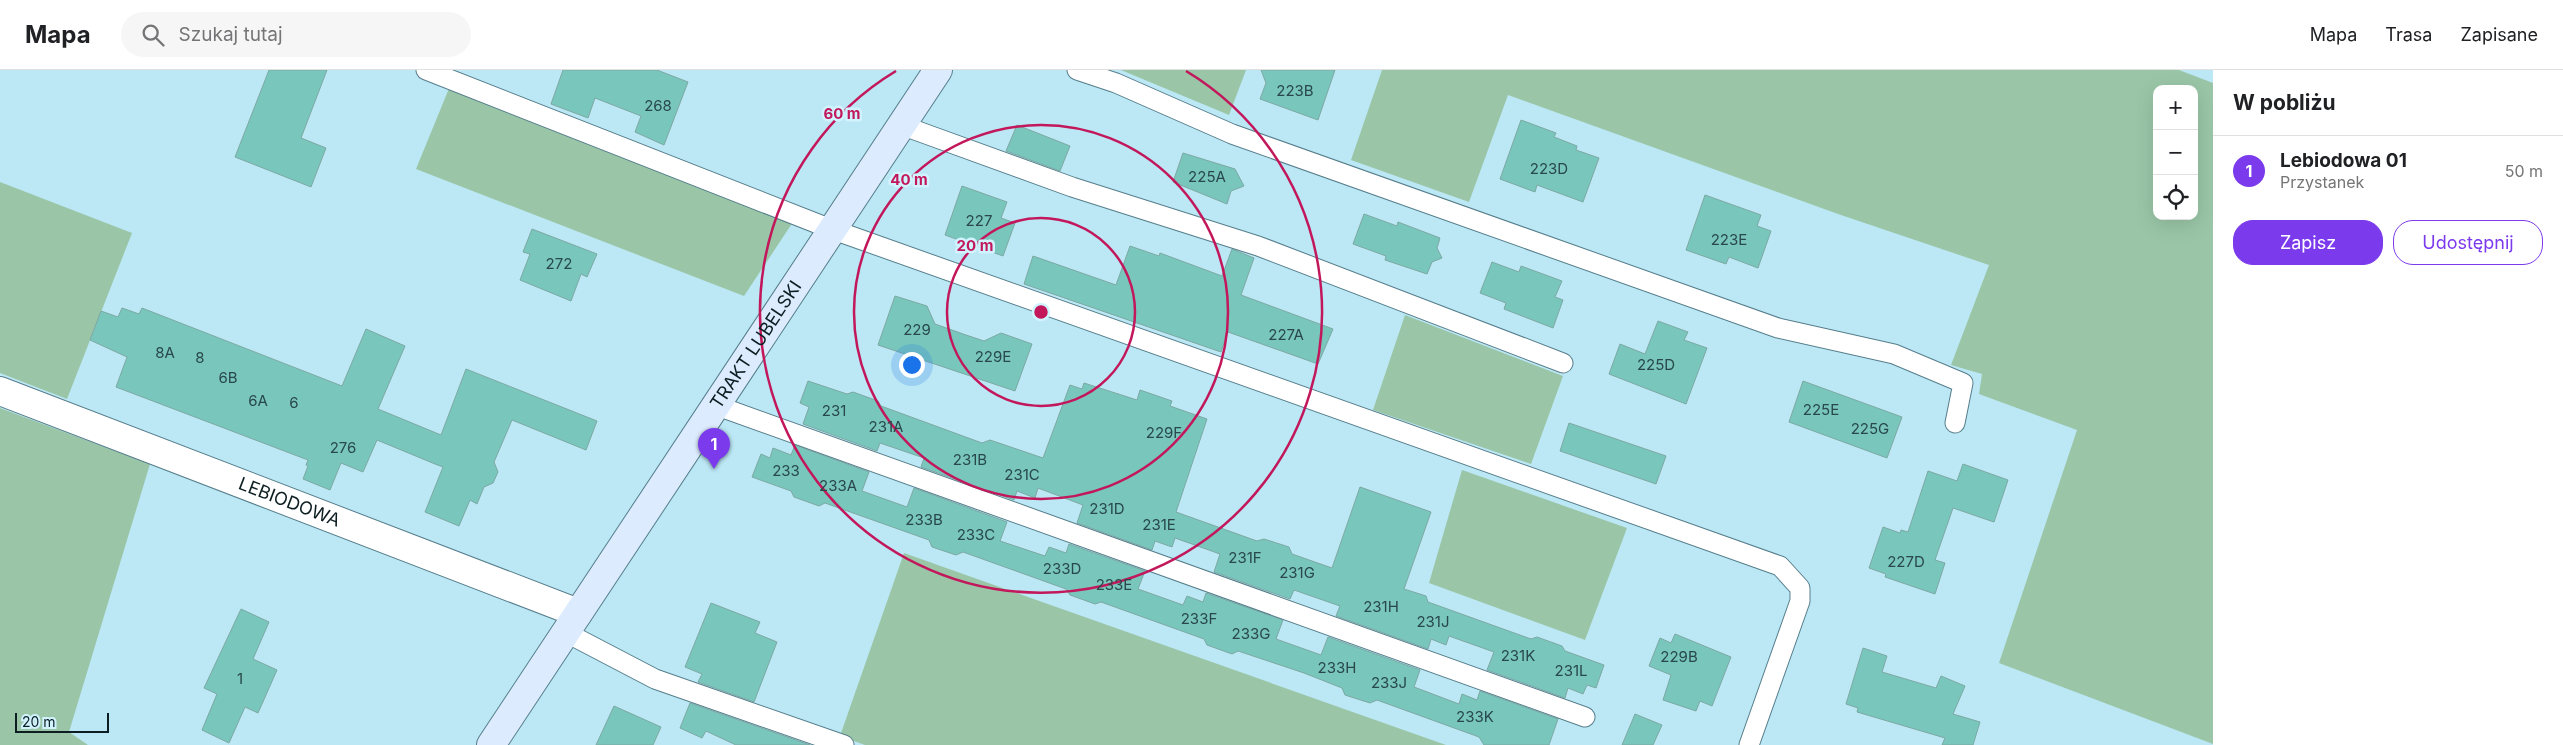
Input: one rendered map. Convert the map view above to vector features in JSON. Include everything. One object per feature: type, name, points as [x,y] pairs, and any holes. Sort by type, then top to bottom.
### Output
[{"type":"street","name":"TRAKT LUBELSKI","points":[[491,745],[938,70]]},
{"type":"street","name":"LEBIODOWA","points":[[0,392],[572,623]]},
{"type":"lane","points":[[426,70],[831,229],[1780,566],[1800,588],[1800,601],[1749,745]]},
{"type":"lane","points":[[1077,70],[1116,83],[1232,134],[1778,328],[1894,354],[1963,383],[1955,423]]},
{"type":"lane","points":[[901,125],[1072,186],[1258,246],[1563,363]]},
{"type":"lane","points":[[715,405],[1585,717]]},
{"type":"lane","points":[[572,623],[655,679],[844,745]]},
{"type":"green space","points":[[1121,70],[1246,70],[1229,115]]},
{"type":"green space","points":[[1382,70],[2179,70],[2213,83],[2213,744],[1999,663],[2077,430],[1979,394],[1982,374],[1951,365],[1989,265],[1838,214],[1508,95],[1469,202],[1351,160]]},
{"type":"green space","points":[[450,86],[793,222],[744,296],[416,169]]},
{"type":"green space","points":[[0,182],[132,233],[67,399],[0,373]]},
{"type":"green space","points":[[1405,315],[1563,376],[1531,464],[1373,410]]},
{"type":"green space","points":[[0,408],[150,464],[69,732],[88,745],[0,745]]},
{"type":"green space","points":[[1462,470],[1627,528],[1585,640],[1429,583]]},
{"type":"green space","points":[[904,553],[1446,745],[865,745],[840,736]]},
{"type":"building","points":[[269,70],[327,70],[301,138],[326,148],[311,187],[235,157]]},
{"type":"building","points":[[563,70],[657,70],[688,82],[664,145],[635,132],[641,116],[595,98],[588,118],[551,104]]},
{"type":"building","points":[[1261,70],[1335,70],[1318,120],[1260,99],[1266,83]]},
{"type":"building","points":[[1521,120],[1556,133],[1554,137],[1577,146],[1576,150],[1599,158],[1583,202],[1537,185],[1535,192],[1500,179]]},
{"type":"building","points":[[1017,125],[1070,146],[1060,171],[1006,151]]},
{"type":"building","points":[[1183,153],[1235,169],[1244,186],[1231,191],[1227,204],[1173,182]]},
{"type":"building","points":[[962,186],[1007,202],[1001,218],[1015,223],[1003,256],[945,235]]},
{"type":"building","points":[[1705,195],[1761,215],[1757,226],[1771,231],[1758,268],[1729,257],[1726,264],[1686,250]]},
{"type":"building","points":[[1364,214],[1397,226],[1398,222],[1440,238],[1437,248],[1442,258],[1432,262],[1427,274],[1385,260],[1386,256],[1353,244]]},
{"type":"building","points":[[532,229],[597,254],[587,277],[581,274],[571,301],[520,280],[530,254],[523,252]]},
{"type":"building","points":[[1130,246],[1159,256],[1160,253],[1222,276],[1232,249],[1254,258],[1241,295],[1333,329],[1318,364],[1228,332],[1221,352],[1024,284],[1033,256],[1116,285]]},
{"type":"building","points":[[1492,262],[1519,272],[1521,266],[1562,281],[1555,297],[1563,300],[1553,328],[1504,309],[1506,303],[1480,293]]},
{"type":"building","points":[[895,296],[927,306],[935,324],[966,335],[984,341],[1001,333],[1032,344],[1015,391],[878,345]]},
{"type":"building","points":[[122,308],[139,314],[142,308],[342,386],[366,329],[405,346],[378,409],[441,435],[466,369],[597,421],[586,450],[512,420],[494,462],[498,472],[493,483],[484,487],[477,504],[470,500],[459,526],[425,512],[443,467],[377,440],[363,472],[341,463],[330,490],[303,479],[308,466],[306,465],[308,460],[116,387],[127,357],[90,340],[101,311],[118,317]]},
{"type":"building","points":[[1658,321],[1688,332],[1684,340],[1707,348],[1686,404],[1609,374],[1620,344],[1645,354]]},
{"type":"building","points":[[808,381],[847,394],[853,392],[878,401],[881,406],[982,443],[990,440],[1043,458],[1070,385],[1082,389],[1084,383],[1137,400],[1140,390],[1172,401],[1170,406],[1207,419],[1176,512],[1257,541],[1264,539],[1289,547],[1292,554],[1332,568],[1360,487],[1431,512],[1404,589],[1426,596],[1428,602],[1531,639],[1537,637],[1562,646],[1565,651],[1604,665],[1596,688],[1587,685],[1583,694],[1568,688],[1565,698],[1487,670],[1494,652],[1449,636],[1446,645],[1431,639],[1428,649],[1336,616],[1340,606],[1294,590],[1290,599],[1214,572],[1220,554],[1175,538],[1172,547],[1155,541],[1152,550],[1077,523],[1083,505],[1038,488],[1035,498],[1017,491],[1014,500],[921,467],[924,458],[880,443],[877,451],[803,424],[809,407],[800,403]]},
{"type":"building","points":[[1803,381],[1902,417],[1887,458],[1789,422]]},
{"type":"building","points":[[1569,423],[1666,456],[1656,484],[1560,451]]},
{"type":"building","points":[[795,445],[869,472],[862,491],[907,507],[914,488],[1007,522],[1000,541],[1045,556],[1049,547],[1066,553],[1069,544],[1145,571],[1138,589],[1183,605],[1187,596],[1203,602],[1206,593],[1283,620],[1276,639],[1321,655],[1328,637],[1420,670],[1414,687],[1459,704],[1462,694],[1477,700],[1480,691],[1558,719],[1549,745],[1484,745],[1479,737],[1377,700],[1370,703],[1345,695],[1342,688],[1304,673],[1238,651],[1232,654],[1207,645],[1204,639],[1101,602],[1095,604],[1070,595],[1066,589],[963,552],[956,555],[932,547],[929,540],[825,503],[819,506],[794,497],[791,491],[752,477],[761,454],[770,458],[773,448],[791,455]]},
{"type":"building","points":[[1963,464],[2008,480],[1994,522],[1953,508],[1935,560],[1945,563],[1935,594],[1885,577],[1886,574],[1869,568],[1883,527],[1900,533],[1901,530],[1908,532],[1928,471],[1957,481]]},
{"type":"building","points":[[711,603],[760,622],[755,633],[777,642],[754,702],[698,682],[702,674],[685,667]]},
{"type":"building","points":[[241,609],[269,622],[253,659],[277,670],[258,713],[245,707],[229,743],[202,730],[217,694],[204,688]]},
{"type":"building","points":[[1675,634],[1731,657],[1712,706],[1700,701],[1696,711],[1663,700],[1671,675],[1649,666],[1660,638],[1671,643]]},
{"type":"building","points":[[1863,648],[1887,656],[1882,672],[1936,688],[1941,676],[1965,686],[1953,714],[1980,722],[1973,745],[1942,745],[1945,738],[1857,712],[1858,708],[1846,704]]},
{"type":"building","points":[[690,703],[810,745],[736,745],[706,731],[702,738],[680,728]]},
{"type":"building","points":[[614,706],[661,727],[653,745],[596,745]]},
{"type":"building","points":[[1635,714],[1662,725],[1653,745],[1622,745]]},
{"type":"place","name":"Lebiodowa 01","points":[[714,469]]}]
